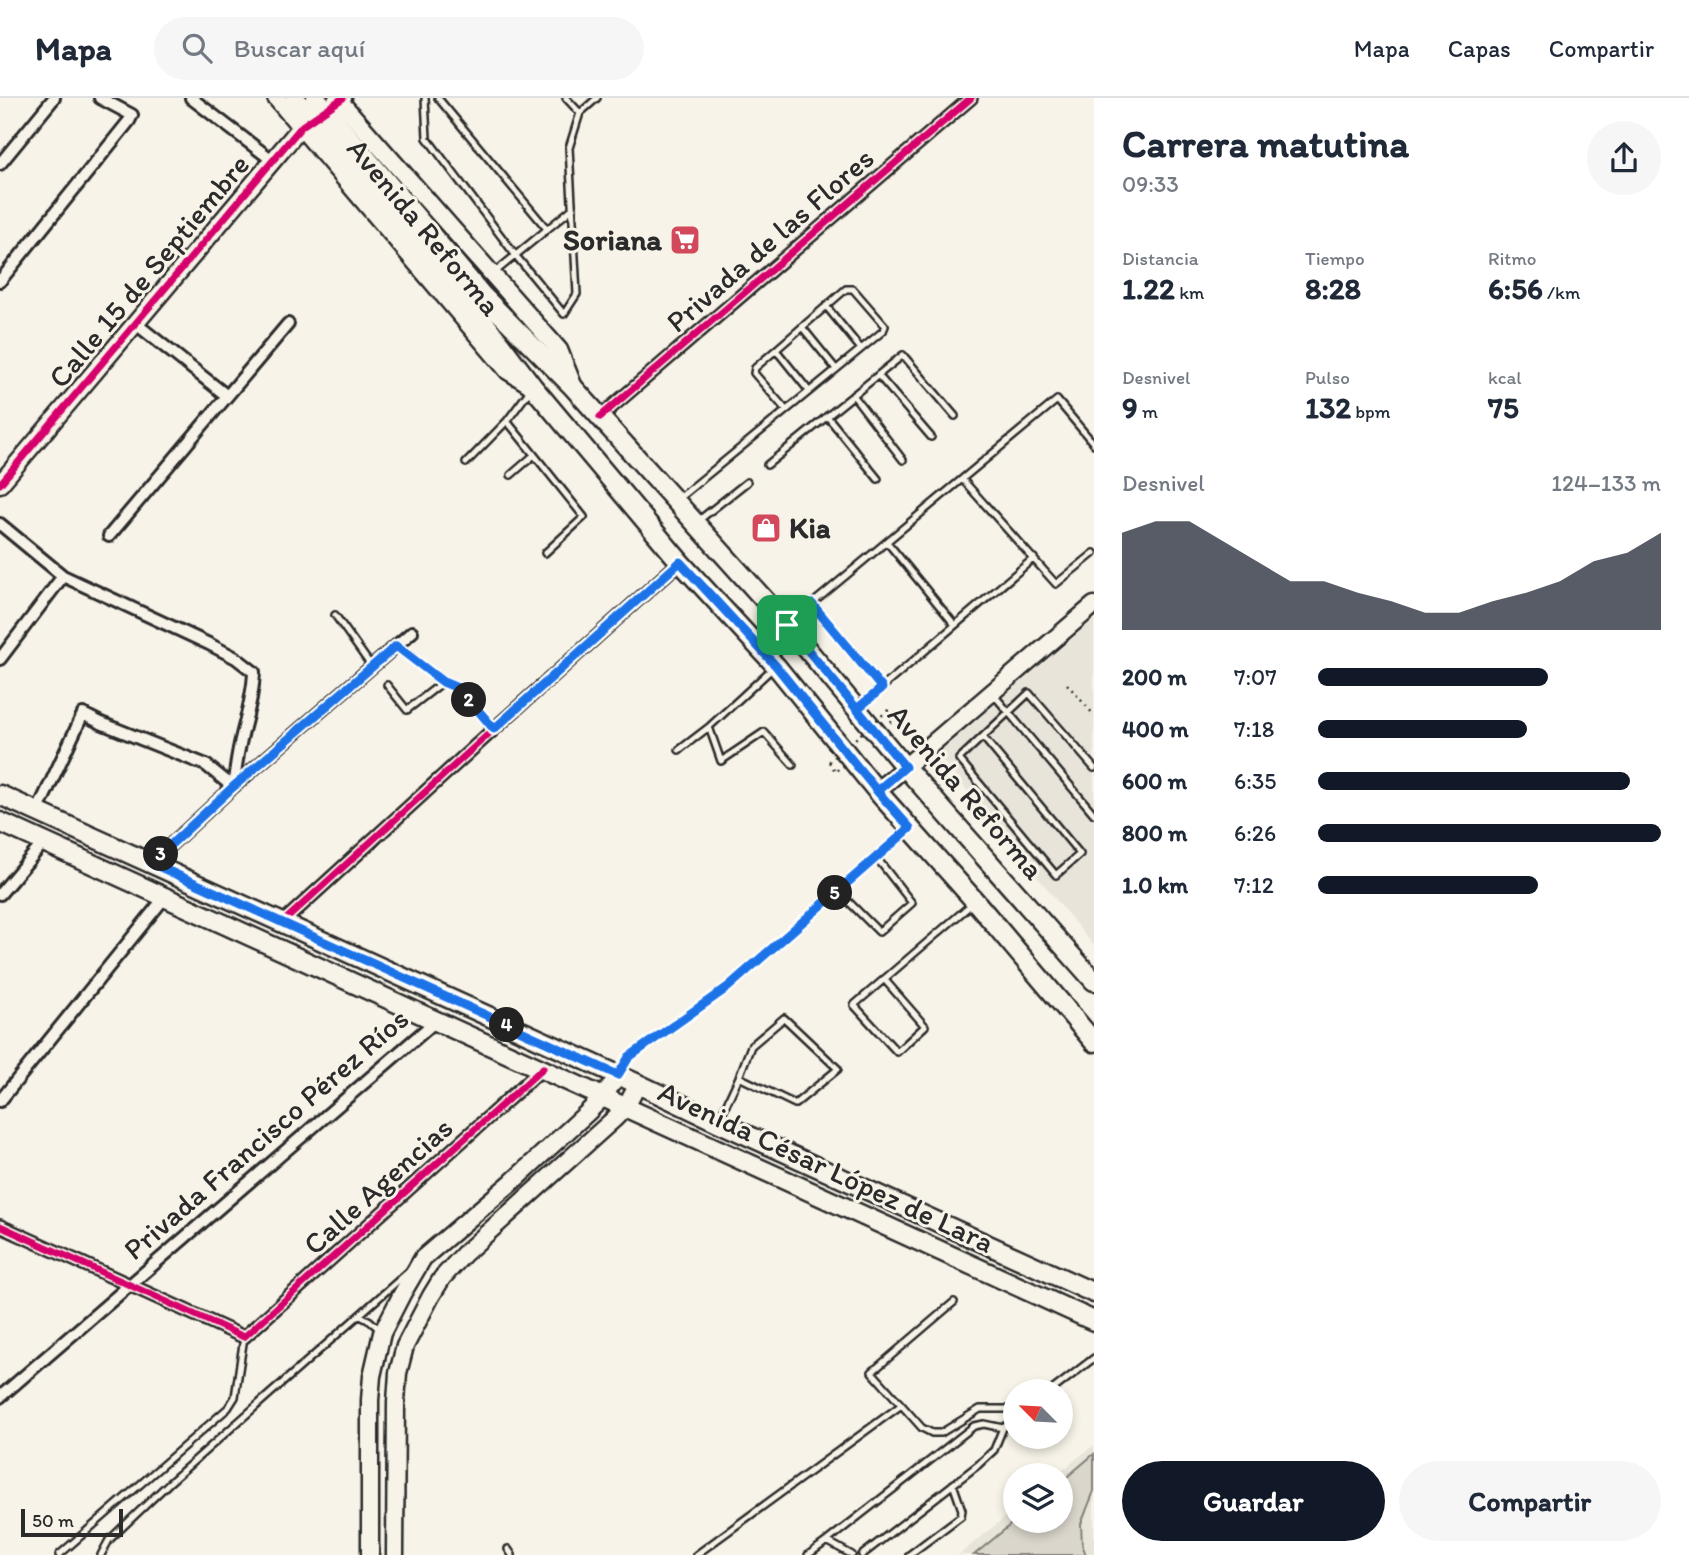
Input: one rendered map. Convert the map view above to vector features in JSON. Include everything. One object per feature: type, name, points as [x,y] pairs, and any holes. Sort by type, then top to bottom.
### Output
[{"type":"main road","name":"Avenida Reforma","points":[[295,98],[325,107],[482,295],[600,416],[787,625],[905,767],[1094,981]]},
{"type":"main road","name":"Avenida Reforma","points":[[325,107],[533,387],[680,562],[776,666],[877,791],[975,901],[1094,1042]]},
{"type":"main road","name":"Avenida César López de Lara","points":[[0,795],[1094,1293]]},
{"type":"main road","name":"Avenida César López de Lara","points":[[0,822],[1094,1321]]},
{"type":"street","points":[[0,164],[54,98]]},
{"type":"street","points":[[0,281],[129,121],[132,115],[100,98]]},
{"type":"street","points":[[191,98],[272,160]]},
{"type":"street","name":"Avenida Reforma","points":[[276,98],[325,107],[492,275],[559,351],[573,387]]},
{"type":"street","name":"Privada de las Flores","points":[[600,416],[971,98]]},
{"type":"street","name":"Calle 15 de Septiembre","points":[[0,485],[272,160],[325,107]]},
{"type":"street","points":[[135,323],[228,396]]},
{"type":"street","points":[[109,536],[288,324]]},
{"type":"street","points":[[0,524],[64,576],[209,644],[254,672],[233,787]]},
{"type":"street","points":[[282,923],[680,562]]},
{"type":"street","points":[[0,659],[64,576]]},
{"type":"street","points":[[877,791],[1094,605]]},
{"type":"street","points":[[151,863],[233,787],[412,632]]},
{"type":"street","points":[[37,812],[83,714],[206,765],[233,787]]},
{"type":"street","points":[[0,894],[44,842]]},
{"type":"street","points":[[0,1101],[165,897]]},
{"type":"street","name":"Privada Francisco Pérez Ríos","points":[[0,1397],[437,1020]]},
{"type":"street","name":"Calle Agencias","points":[[244,1337],[543,1068]]},
{"type":"street","points":[[370,1555],[372,1376],[382,1334],[402,1294],[423,1258],[512,1182],[604,1096],[618,1075]]},
{"type":"street","points":[[395,1555],[398,1373],[405,1346],[414,1328],[442,1279],[464,1254],[626,1107],[638,1084]]},
{"type":"street","points":[[512,1182],[525,1199]]},
{"type":"street","points":[[0,1226],[244,1337]]},
{"type":"lane","points":[[425,98],[426,138],[564,314],[577,294],[569,148],[580,113],[597,98]]},
{"type":"lane","points":[[439,98],[547,229]]},
{"type":"lane","points":[[566,98],[580,113]]},
{"type":"lane","points":[[492,275],[573,208]]},
{"type":"lane","points":[[676,501],[883,331],[885,326],[853,289],[846,289],[755,368],[754,373],[786,410]]},
{"type":"lane","points":[[826,306],[861,349]]},
{"type":"lane","points":[[802,327],[836,369]]},
{"type":"lane","points":[[776,350],[809,391]]},
{"type":"lane","points":[[767,466],[902,355],[955,416]]},
{"type":"lane","points":[[878,375],[931,438]]},
{"type":"lane","points":[[466,463],[508,421],[533,387]]},
{"type":"lane","points":[[853,395],[904,460]]},
{"type":"lane","points":[[787,625],[1057,400],[1094,444]]},
{"type":"lane","points":[[827,416],[878,479]]},
{"type":"lane","points":[[508,421],[583,517],[545,553]]},
{"type":"lane","points":[[511,475],[534,455]]},
{"type":"lane","points":[[962,479],[1056,584],[1094,553]]},
{"type":"lane","points":[[696,523],[747,482]]},
{"type":"lane","points":[[887,542],[955,625]]},
{"type":"lane","points":[[857,709],[1034,558]]},
{"type":"lane","points":[[812,604],[882,688]]},
{"type":"lane","points":[[335,614],[372,667]]},
{"type":"lane","points":[[396,646],[443,682],[460,689],[494,729]]},
{"type":"lane","points":[[679,750],[709,727],[776,666]]},
{"type":"lane","points":[[387,685],[407,710],[443,682]]},
{"type":"lane","points":[[992,693],[1094,814]]},
{"type":"lane","points":[[983,737],[1080,854],[1056,875],[959,759],[1029,693],[1094,768]]},
{"type":"lane","points":[[709,727],[721,761],[764,732],[793,765]]},
{"type":"lane","points":[[618,1075],[629,1057],[728,987],[910,828]]},
{"type":"lane","points":[[838,891],[879,932],[912,903],[876,857]]},
{"type":"lane","points":[[884,979],[925,1026],[897,1052],[853,1005],[975,901]]},
{"type":"lane","points":[[718,1122],[751,1046],[784,1018],[838,1069],[795,1104],[739,1077]]},
{"type":"lane","points":[[101,1555],[109,1540],[169,1483],[423,1258]]},
{"type":"lane","points":[[954,1302],[872,1372],[900,1406],[922,1428],[932,1433],[941,1433],[980,1409],[1003,1409]]},
{"type":"lane","points":[[359,1315],[377,1326],[382,1334]]},
{"type":"lane","points":[[58,1555],[228,1408],[235,1397],[244,1337]]},
{"type":"lane","points":[[1067,1379],[1094,1358]]},
{"type":"lane","points":[[696,1555],[900,1406]]},
{"type":"lane","points":[[808,1555],[974,1426],[984,1424],[1003,1427],[994,1450],[862,1555]]},
{"type":"lane","points":[[909,1555],[961,1516],[962,1510],[953,1484]]},
{"type":"lane","points":[[827,1541],[852,1555]]},
{"type":"path","points":[[1067,684],[1094,715]]},
{"type":"path","points":[[838,769],[836,772],[829,762],[888,710],[894,719],[888,724]]},
{"type":"shaded area","points":[[1094,620],[1094,946],[937,754]]},
{"type":"shaded area","points":[[1094,1445],[1094,1555],[959,1555],[1003,1519],[1003,1533],[1073,1533],[1071,1463]]},
{"type":"shaded area","points":[[1094,1454],[1094,1491],[1081,1524],[1082,1544],[1086,1555],[974,1555],[1003,1531],[1073,1533],[1073,1472]]},
{"type":"cycle path","points":[[0,484],[302,126],[343,98]]},
{"type":"cycle path","points":[[600,417],[971,98]]},
{"type":"cycle path","points":[[282,923],[680,562]]},
{"type":"cycle path","points":[[0,1226],[244,1337],[543,1068]]},
{"type":"place","name":"Soriana","points":[[685,240]]},
{"type":"place","name":"Kia","points":[[766,528]]},
{"type":"route","points":[[787,625],[812,604],[882,688],[857,709],[905,767],[877,791],[910,828],[728,987],[629,1057],[618,1075],[151,863],[233,787],[396,646],[443,682],[460,689],[494,729],[680,562],[776,666],[877,791],[905,767],[787,625]]}]
